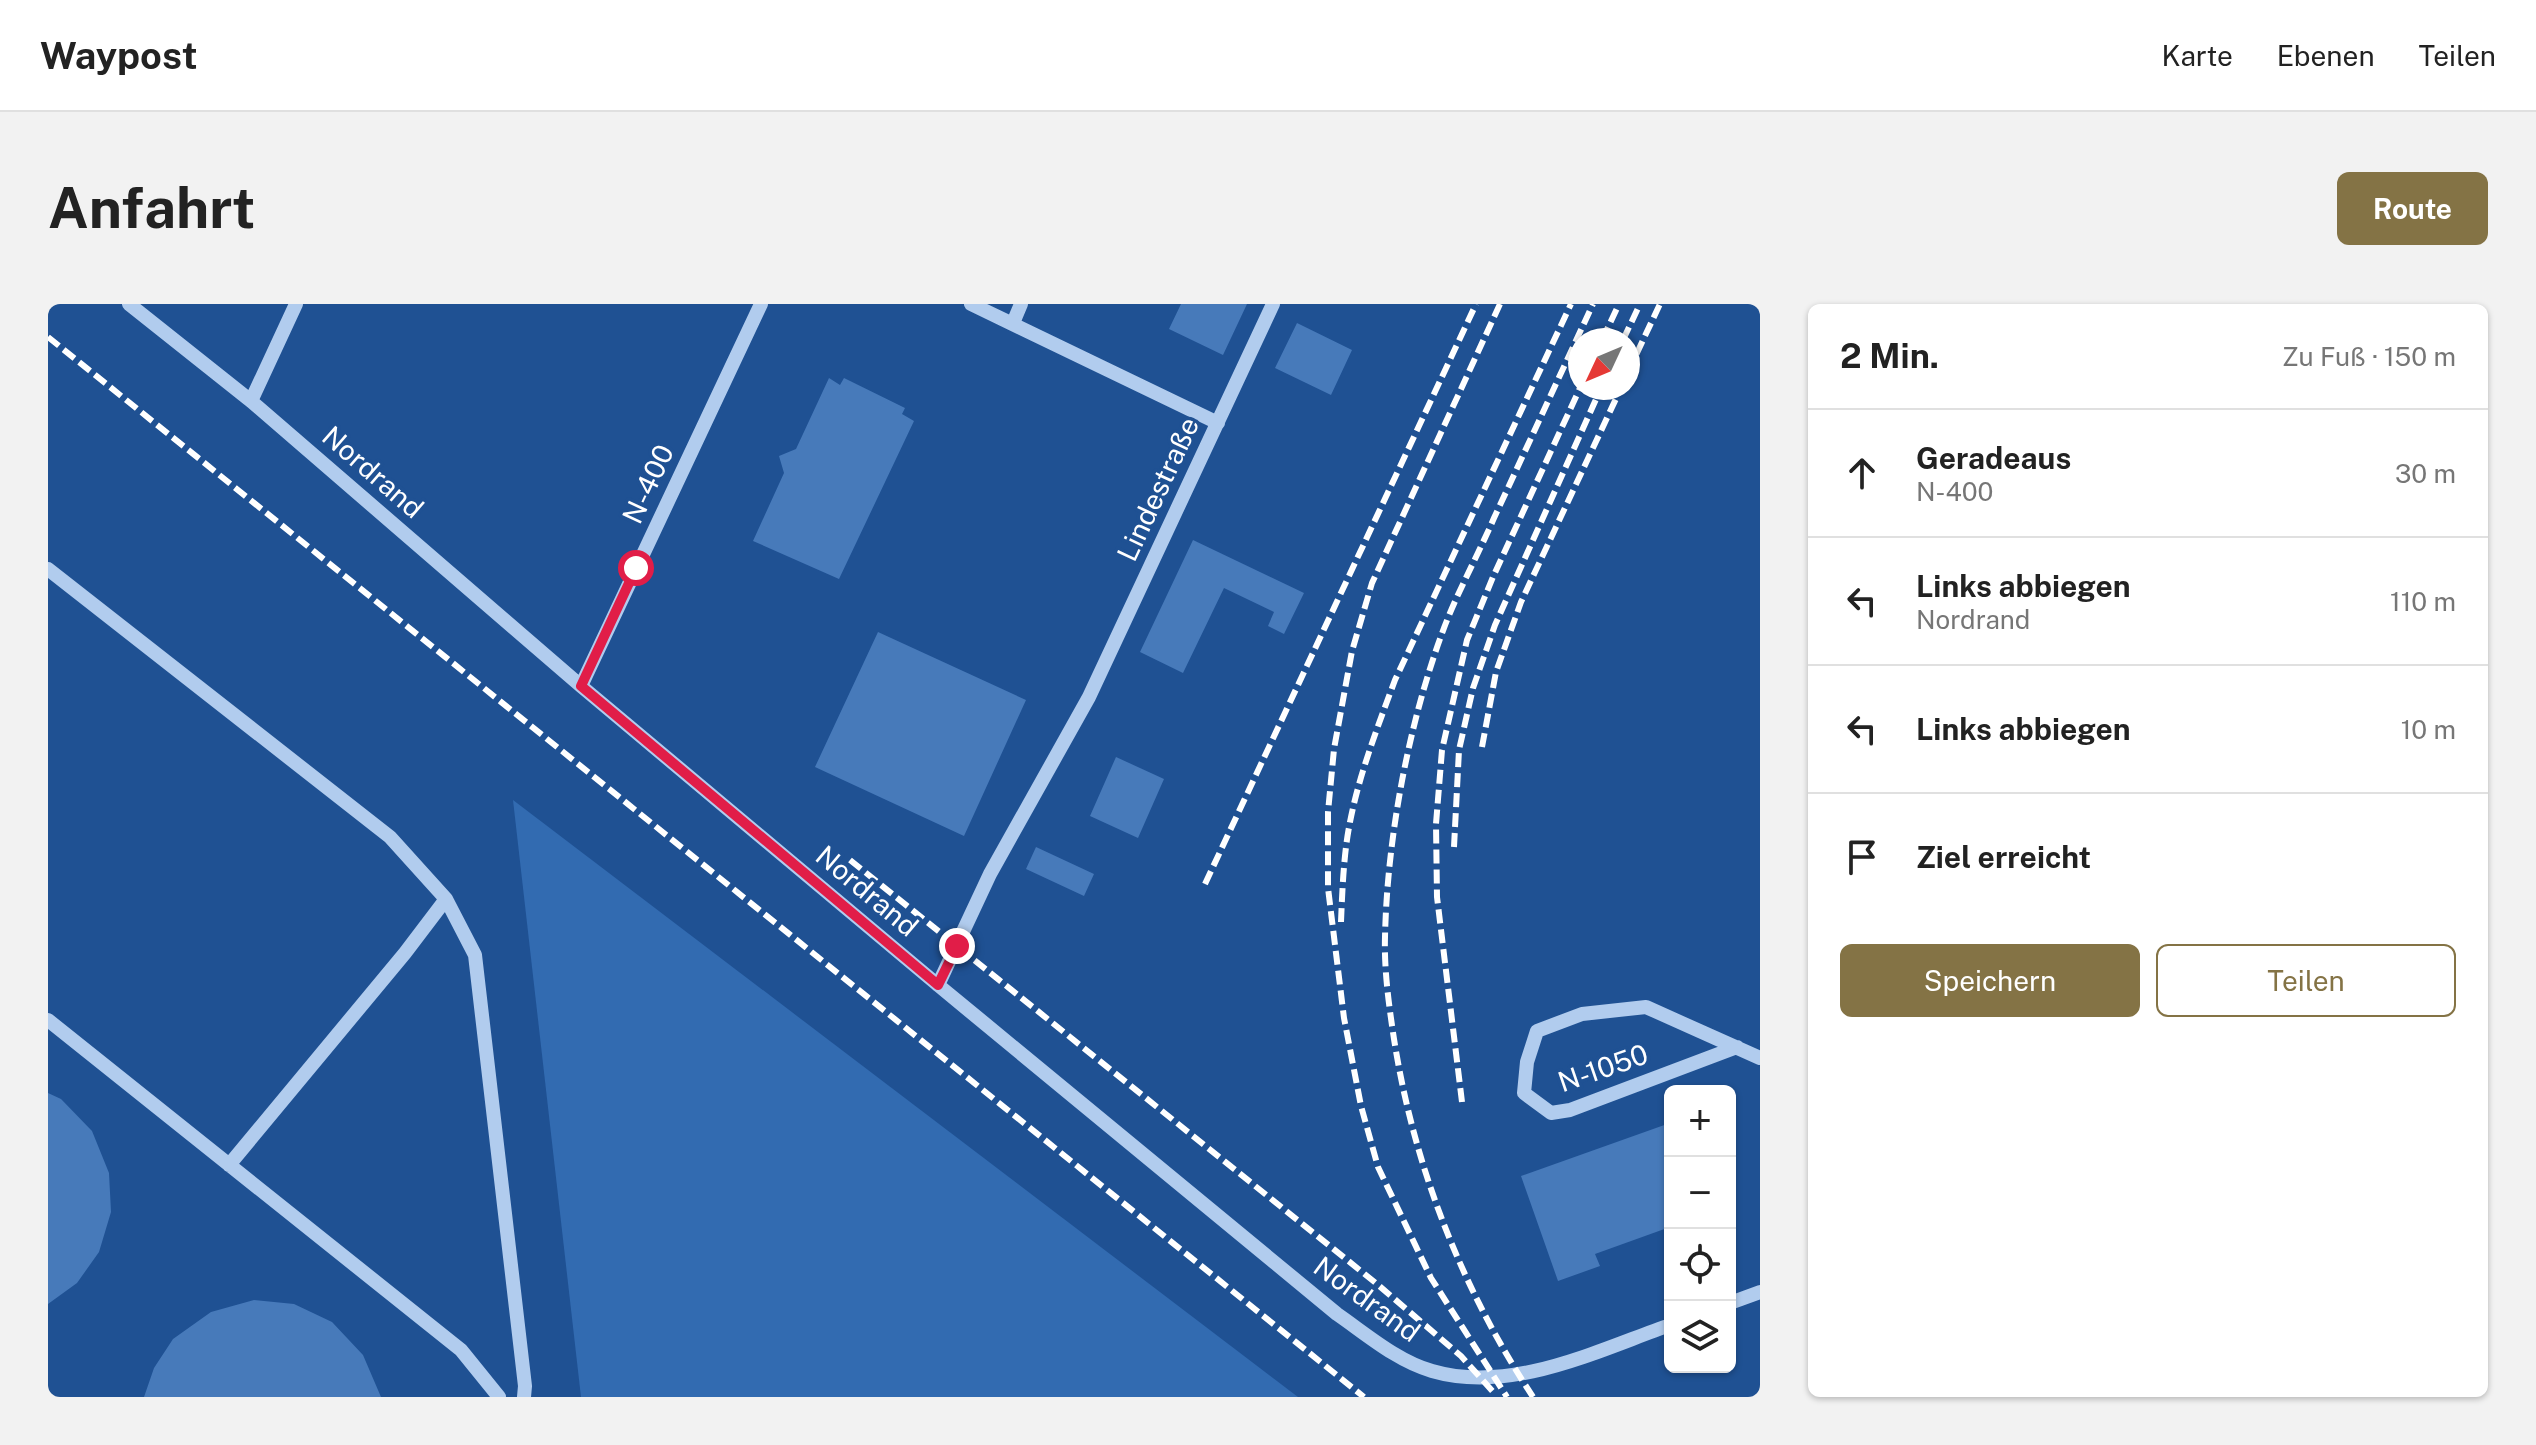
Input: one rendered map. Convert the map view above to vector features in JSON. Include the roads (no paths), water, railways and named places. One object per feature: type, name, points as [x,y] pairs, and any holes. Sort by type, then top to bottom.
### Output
[{"type":"lane","name":"Nordrand","points":[[129,304],[251,401],[581,686],[938,985],[1337,1314],[1402,1358],[1430,1371],[1468,1378],[1518,1373],[1560,1364],[1664,1327]]},
{"type":"lane","points":[[251,401],[296,304]]},
{"type":"lane","name":"N-400","points":[[581,686],[761,304]]},
{"type":"lane","points":[[971,304],[1218,423]]},
{"type":"lane","points":[[1013,323],[1021,304]]},
{"type":"lane","name":"Lindestraße","points":[[938,985],[990,874],[1089,697],[1273,304]]},
{"type":"lane","points":[[48,569],[390,837],[446,899],[475,955],[524,1397]]},
{"type":"lane","points":[[229,1165],[446,899]]},
{"type":"lane","name":"N-1050","points":[[1737,1047],[1570,1110],[1551,1113],[1524,1093],[1527,1062],[1537,1031],[1582,1014],[1646,1007],[1737,1047],[1760,1058]]},
{"type":"lane","points":[[48,1020],[461,1350],[498,1397]]},
{"type":"lane","points":[[1735,1301],[1760,1292]]},
{"type":"railway","points":[[1205,884],[1476,304]]},
{"type":"railway","points":[[1500,304],[1372,583],[1352,651],[1334,749],[1328,812],[1328,888],[1344,1018],[1361,1106],[1378,1167],[1431,1278],[1507,1397]]},
{"type":"railway","points":[[1341,922],[1349,826],[1366,762],[1395,680],[1571,304]]},
{"type":"railway","points":[[1533,1397],[1507,1356],[1463,1270],[1444,1226],[1414,1134],[1394,1039],[1386,975],[1387,899],[1402,780],[1431,664],[1455,600],[1593,304]]},
{"type":"railway","points":[[1608,328],[1619,304]]},
{"type":"railway","points":[[1629,328],[1640,304]]},
{"type":"railway","points":[[1640,346],[1660,304]]},
{"type":"railway","points":[[48,337],[1364,1397]]},
{"type":"railway","points":[[1462,1102],[1437,897],[1436,824],[1442,750],[1467,640],[1574,400]]},
{"type":"railway","points":[[1454,847],[1459,750],[1473,688],[1495,625],[1596,400]]},
{"type":"railway","points":[[1482,747],[1496,672],[1521,602],[1615,400]]},
{"type":"railway","points":[[850,860],[1377,1284],[1461,1356],[1495,1394]]}]
